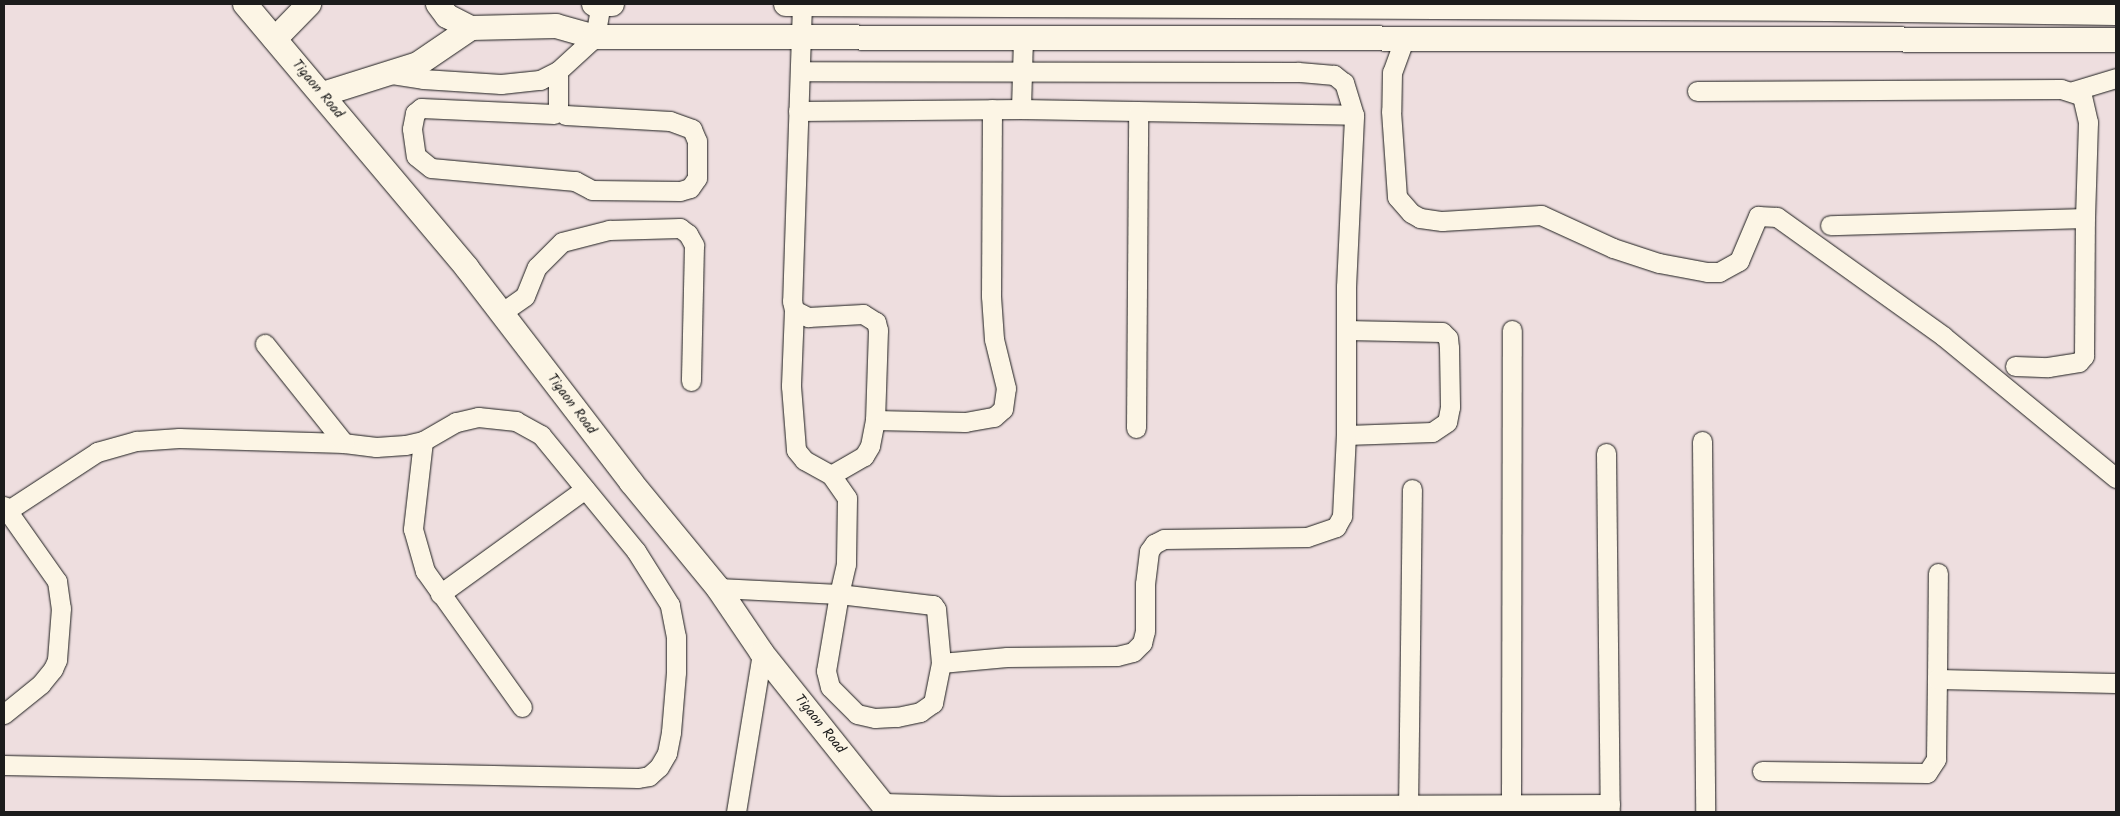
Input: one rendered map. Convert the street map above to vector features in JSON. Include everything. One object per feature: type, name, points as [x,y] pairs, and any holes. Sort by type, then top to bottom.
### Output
[{"type":"street","name":"Tigaon Road","points":[[245,4],[323,94],[467,268],[501,314],[718,588],[762,653],[886,808]]},
{"type":"street","points":[[275,39],[309,4]]},
{"type":"street","points":[[438,4],[447,16],[471,28]]},
{"type":"street","points":[[594,4],[612,4]]},
{"type":"street","points":[[392,74],[423,79],[501,84],[540,80],[558,71],[595,37],[601,4]]},
{"type":"street","points":[[718,588],[839,594],[932,605],[936,609],[941,663],[933,703],[920,712],[875,718],[857,714],[838,699],[830,687],[826,671],[839,594],[846,564],[848,513],[847,498],[831,475],[804,460],[796,450],[792,386],[794,310],[792,301],[801,36],[797,4],[1396,5],[2116,13]]},
{"type":"street","points":[[323,94],[392,74],[418,64],[456,36],[471,28],[556,26],[595,37],[1023,36],[2116,40]]},
{"type":"street","points":[[1021,109],[1023,36]]},
{"type":"street","points":[[1404,37],[1392,72],[1395,181],[1402,205],[1415,216],[1442,221],[1541,215],[1613,248],[1659,263],[1707,272],[1719,272],[1739,261],[1758,216],[1777,217],[1943,336],[2116,478]]},
{"type":"street","points":[[558,71],[559,112]]},
{"type":"street","points":[[800,71],[1022,74],[1322,74],[1334,75],[1344,83],[1354,115],[1348,227],[1345,499],[1342,516],[1336,528],[1307,538],[1192,537],[1164,539],[1154,544],[1149,552],[1145,584],[1145,631],[1142,643],[1132,652],[1116,656],[1006,657],[941,663]]},
{"type":"street","points":[[1697,91],[2073,91],[2116,78]]},
{"type":"street","points":[[2015,366],[2048,367],[2079,362],[2084,356],[2087,106],[2082,96],[2073,91]]},
{"type":"street","points":[[421,108],[559,112],[670,121],[687,126],[695,133],[697,141],[697,178],[690,188],[680,192],[592,190],[575,181],[431,168],[416,156],[412,129],[415,113],[421,108]]},
{"type":"street","points":[[875,420],[964,422],[994,417],[1003,409],[1006,388],[994,339],[990,296],[992,109]]},
{"type":"street","points":[[798,111],[1021,109],[1354,115]]},
{"type":"street","points":[[1136,428],[1138,112]]},
{"type":"street","points":[[1830,225],[2085,218]]},
{"type":"street","points":[[501,314],[525,296],[537,267],[562,242],[609,230],[680,228],[688,234],[694,246],[692,381]]},
{"type":"street","points":[[794,310],[819,318],[863,314],[876,322],[875,420],[870,446],[864,456],[831,475]]},
{"type":"street","points":[[1346,330],[1442,332],[1449,343],[1450,407],[1447,422],[1432,432],[1346,435]]},
{"type":"street","points":[[1511,806],[1512,330]]},
{"type":"street","points":[[265,344],[344,443]]},
{"type":"street","points":[[4,714],[41,684],[53,669],[57,660],[62,608],[57,581],[6,509],[97,452],[136,441],[179,438],[344,443],[391,447],[423,441],[456,422],[478,417],[516,421],[541,435],[636,551],[670,605],[676,637],[672,732],[667,753],[659,767],[648,776],[4,765]]},
{"type":"street","points":[[423,441],[413,529],[425,571],[522,707]]},
{"type":"street","points":[[1702,441],[1705,812]]},
{"type":"street","points":[[886,808],[1408,809],[1511,806],[1610,808],[1606,453]]},
{"type":"street","points":[[440,594],[585,489]]},
{"type":"street","points":[[1408,809],[1412,489]]},
{"type":"street","points":[[1762,771],[1927,773],[1936,759],[1938,573]]},
{"type":"street","points":[[736,812],[762,653]]},
{"type":"street","points":[[1937,679],[2116,683]]}]
